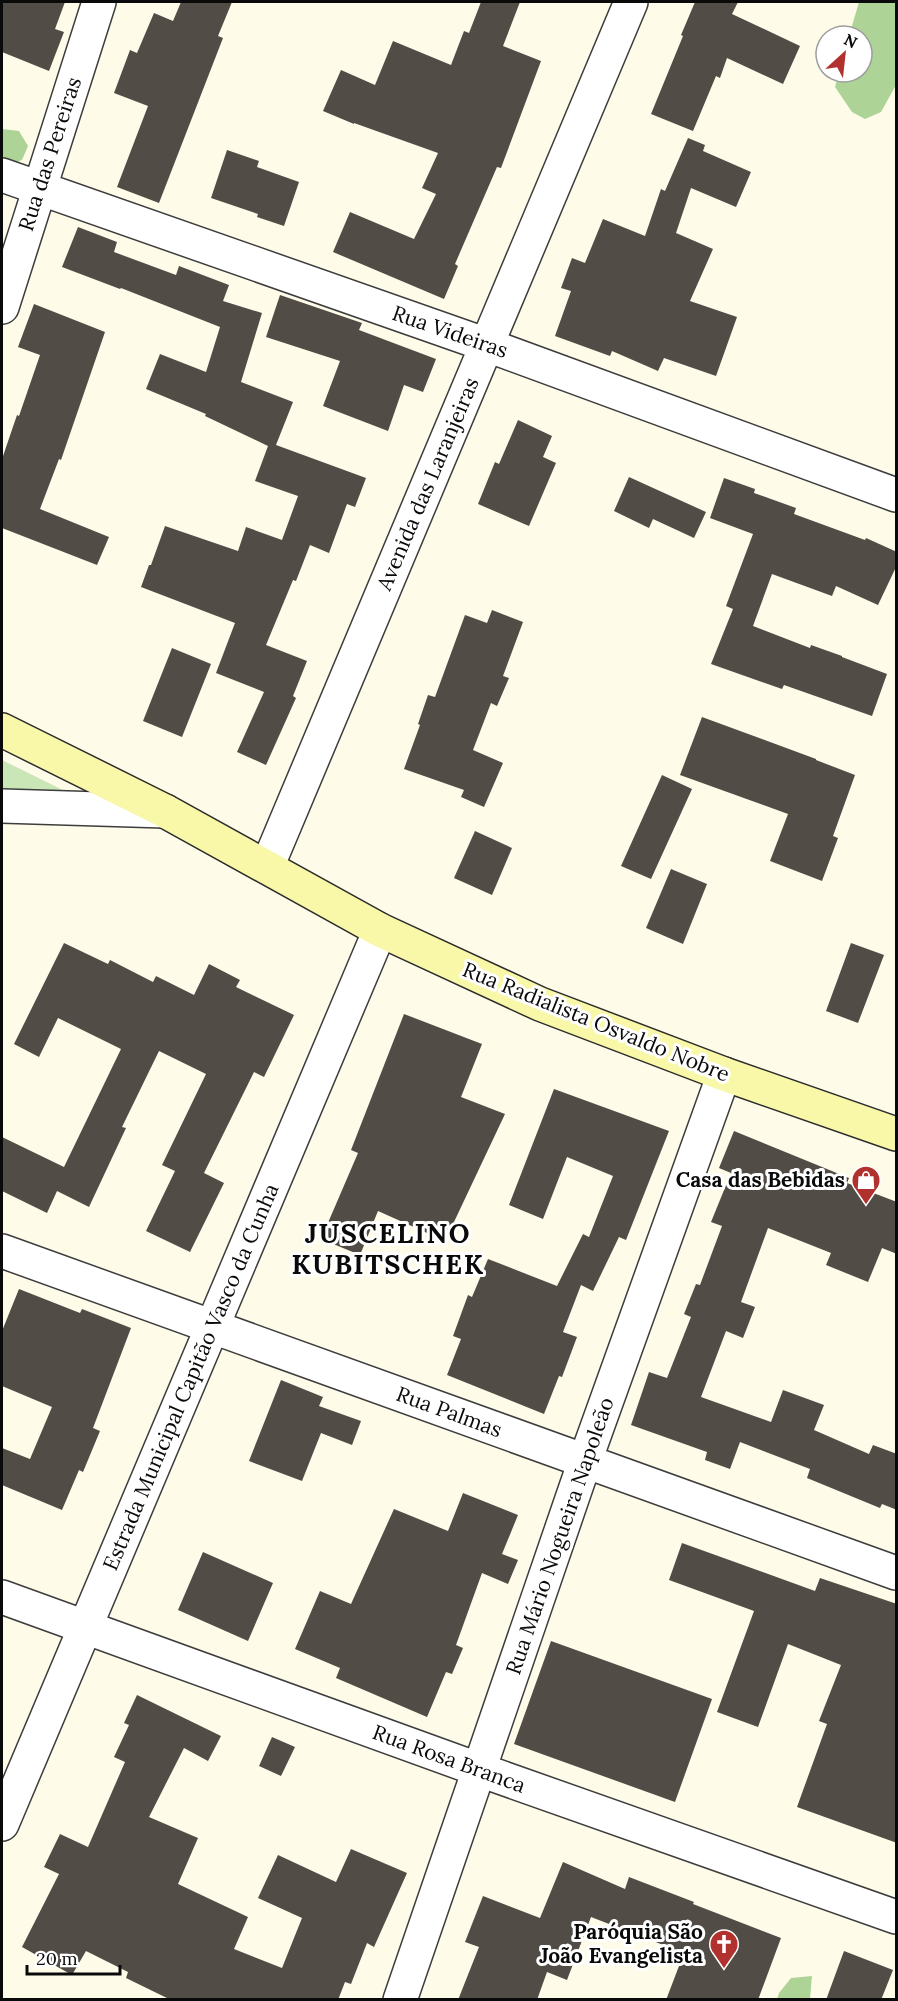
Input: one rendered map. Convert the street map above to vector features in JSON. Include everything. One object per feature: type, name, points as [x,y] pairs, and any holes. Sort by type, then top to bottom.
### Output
[{"type":"street","name":"Rua das Pereiras","points":[[2,307],[99,2]]},
{"type":"street","name":"Avenida das Laranjeiras","points":[[267,867],[631,2]]},
{"type":"street","name":"Rua Videiras","points":[[2,175],[487,345],[897,495]]},
{"type":"street","points":[[2,730],[165,811]]},
{"type":"street","name":"Rua Radialista Osvaldo Nobre","points":[[2,806],[165,811],[380,930],[540,1004],[724,1074],[897,1134]]},
{"type":"street","name":"Estrada Municipal Capitão Vasco da Cunha","points":[[2,1824],[380,930]]},
{"type":"street","name":"Rua Mário Nogueira Napoleão","points":[[400,2000],[585,1461],[724,1074]]},
{"type":"street","name":"Rua Palmas","points":[[2,1251],[897,1573]]},
{"type":"street","name":"Rua Rosa Branca","points":[[2,1598],[897,1917]]},
{"type":"green space","points":[[859,2],[896,2],[896,85],[881,112],[865,119],[852,112],[835,87],[836,84],[874,84],[874,24],[853,24]]},
{"type":"green space","points":[[2,129],[19,131],[28,146],[22,160],[11,164],[2,162]]},
{"type":"green space","points":[[2,760],[75,796],[2,789]]},
{"type":"green space","points":[[812,1976],[810,1999],[777,1999],[791,1978]]},
{"type":"building","points":[[2,2],[65,2],[55,29],[64,32],[49,71],[2,52]]},
{"type":"building","points":[[181,2],[232,2],[218,36],[223,38],[159,203],[117,187],[148,106],[114,93],[130,50],[137,53],[154,13],[173,21]]},
{"type":"building","points":[[481,2],[520,2],[503,46],[541,61],[501,168],[497,167],[455,264],[458,266],[444,299],[333,252],[350,212],[414,239],[436,194],[422,188],[438,153],[323,111],[341,70],[375,85],[393,41],[451,65],[464,31],[469,33]]},
{"type":"building","points":[[695,2],[738,2],[732,14],[800,46],[783,84],[727,58],[720,78],[716,76],[693,131],[651,114]]},
{"type":"building","points":[[688,138],[705,145],[703,151],[751,172],[736,207],[691,188],[676,233],[713,249],[690,301],[737,317],[716,376],[664,358],[658,371],[612,351],[610,356],[555,336],[571,291],[561,288],[572,258],[585,263],[603,219],[645,236],[661,189],[665,191]]},
{"type":"building","points":[[227,150],[259,161],[257,167],[299,182],[284,226],[257,217],[258,214],[211,198]]},
{"type":"building","points":[[78,227],[117,242],[114,252],[176,275],[179,266],[229,285],[223,301],[262,313],[241,382],[293,402],[276,445],[366,478],[355,507],[347,504],[329,553],[310,545],[266,645],[307,661],[293,696],[296,698],[266,765],[237,752],[264,692],[216,673],[235,623],[141,587],[165,526],[238,551],[246,527],[282,540],[298,496],[255,481],[268,446],[205,416],[206,414],[146,389],[160,354],[206,372],[220,327],[62,267]]},
{"type":"building","points":[[280,295],[362,323],[359,330],[436,359],[423,392],[404,385],[388,431],[323,406],[340,361],[266,337]]},
{"type":"building","points":[[34,304],[105,332],[61,460],[59,459],[40,509],[109,537],[97,565],[2,528],[2,459],[40,355],[18,347]]},
{"type":"building","points":[[518,420],[552,436],[543,457],[556,463],[529,526],[478,504],[495,462],[499,464]]},
{"type":"building","points":[[629,477],[706,512],[694,538],[653,519],[649,528],[614,511]]},
{"type":"building","points":[[724,478],[755,489],[754,493],[796,508],[794,514],[865,540],[866,538],[897,552],[897,565],[878,605],[836,586],[832,596],[772,574],[753,626],[887,674],[872,716],[784,685],[782,689],[711,664],[733,609],[726,606],[753,534],[710,518]]},
{"type":"building","points":[[492,610],[523,622],[503,676],[509,678],[497,706],[491,703],[473,750],[503,763],[484,807],[461,797],[464,790],[404,769],[428,695],[435,697],[465,615],[487,623]]},
{"type":"building","points":[[172,648],[211,664],[182,737],[143,721]]},
{"type":"building","points":[[702,717],[855,775],[833,836],[838,838],[822,881],[770,861],[788,814],[680,775]]},
{"type":"building","points":[[662,775],[692,789],[651,879],[621,866]]},
{"type":"building","points":[[475,831],[512,848],[492,895],[454,878]]},
{"type":"building","points":[[671,869],[707,884],[683,944],[646,928]]},
{"type":"building","points":[[64,943],[108,964],[110,960],[153,982],[156,976],[194,995],[209,964],[240,980],[236,987],[294,1015],[264,1077],[254,1072],[204,1173],[224,1183],[190,1252],[146,1231],[175,1171],[162,1165],[206,1074],[159,1051],[122,1127],[126,1128],[89,1207],[57,1191],[47,1213],[2,1191],[2,1137],[64,1167],[121,1049],[58,1018],[39,1057],[14,1044]]},
{"type":"building","points":[[851,943],[884,955],[858,1023],[826,1011]]},
{"type":"building","points":[[404,1014],[482,1044],[461,1097],[505,1114],[445,1241],[378,1211],[360,1255],[321,1239],[358,1153],[351,1150]]},
{"type":"building","points":[[554,1089],[669,1131],[626,1240],[619,1237],[593,1291],[581,1285],[563,1332],[577,1337],[562,1377],[559,1376],[544,1414],[447,1375],[461,1339],[453,1336],[468,1295],[472,1297],[488,1259],[557,1286],[583,1234],[589,1237],[613,1176],[567,1157],[543,1219],[509,1205]]},
{"type":"building","points":[[734,1131],[849,1178],[847,1183],[897,1202],[897,1254],[882,1248],[868,1282],[826,1265],[831,1253],[768,1228],[741,1302],[755,1307],[743,1338],[726,1331],[701,1397],[771,1422],[783,1390],[824,1405],[814,1430],[869,1454],[873,1445],[897,1454],[897,1510],[882,1504],[880,1508],[807,1478],[810,1469],[740,1442],[730,1469],[705,1460],[707,1452],[631,1425],[649,1372],[667,1378],[691,1317],[684,1314],[696,1284],[700,1285],[722,1226],[711,1222],[731,1173],[719,1168]]},
{"type":"building","points":[[19,1289],[80,1313],[82,1309],[131,1328],[93,1428],[100,1431],[83,1472],[79,1470],[62,1510],[2,1485],[2,1448],[30,1459],[52,1407],[2,1386],[2,1331]]},
{"type":"building","points":[[281,1380],[323,1397],[319,1406],[361,1421],[352,1445],[321,1433],[302,1481],[249,1461]]},
{"type":"building","points":[[463,1493],[518,1515],[502,1554],[518,1560],[508,1584],[482,1573],[456,1645],[463,1648],[452,1674],[446,1672],[427,1717],[336,1678],[340,1668],[295,1649],[320,1591],[351,1604],[394,1509],[448,1531]]},
{"type":"building","points":[[682,1543],[815,1591],[820,1578],[897,1604],[897,1843],[797,1807],[827,1724],[819,1721],[841,1665],[788,1644],[758,1727],[717,1712],[754,1611],[669,1580]]},
{"type":"building","points":[[203,1552],[273,1583],[248,1641],[178,1610]]},
{"type":"building","points":[[551,1641],[712,1699],[675,1802],[514,1744]]},
{"type":"building","points":[[137,1695],[221,1736],[208,1761],[184,1748],[149,1817],[198,1838],[178,1884],[248,1917],[234,1949],[282,1968],[302,1918],[258,1898],[278,1855],[336,1882],[351,1849],[407,1873],[374,1947],[367,1943],[351,1984],[345,1982],[338,2000],[171,2000],[126,1978],[128,1972],[86,1951],[72,1975],[22,1947],[59,1874],[44,1867],[60,1834],[88,1847],[125,1762],[114,1757],[129,1725],[124,1723]]},
{"type":"building","points":[[272,1737],[295,1747],[281,1776],[259,1766]]},
{"type":"building","points":[[563,1862],[625,1889],[629,1877],[781,1938],[758,2000],[666,2000],[684,1953],[591,1917],[567,1980],[547,1972],[537,2000],[458,2000],[479,1947],[465,1942],[483,1896],[540,1918]]},
{"type":"building","points":[[844,1951],[893,1970],[881,2000],[826,2000]]},
{"type":"place","name":"Casa das Bebidas","points":[[866,1206]]},
{"type":"place","name":"Paróquia São João Evangelista","points":[[724,1970]]},
{"type":"district","name":"JUSCELINO KUBITSCHEK","points":[[388,1250]]}]
